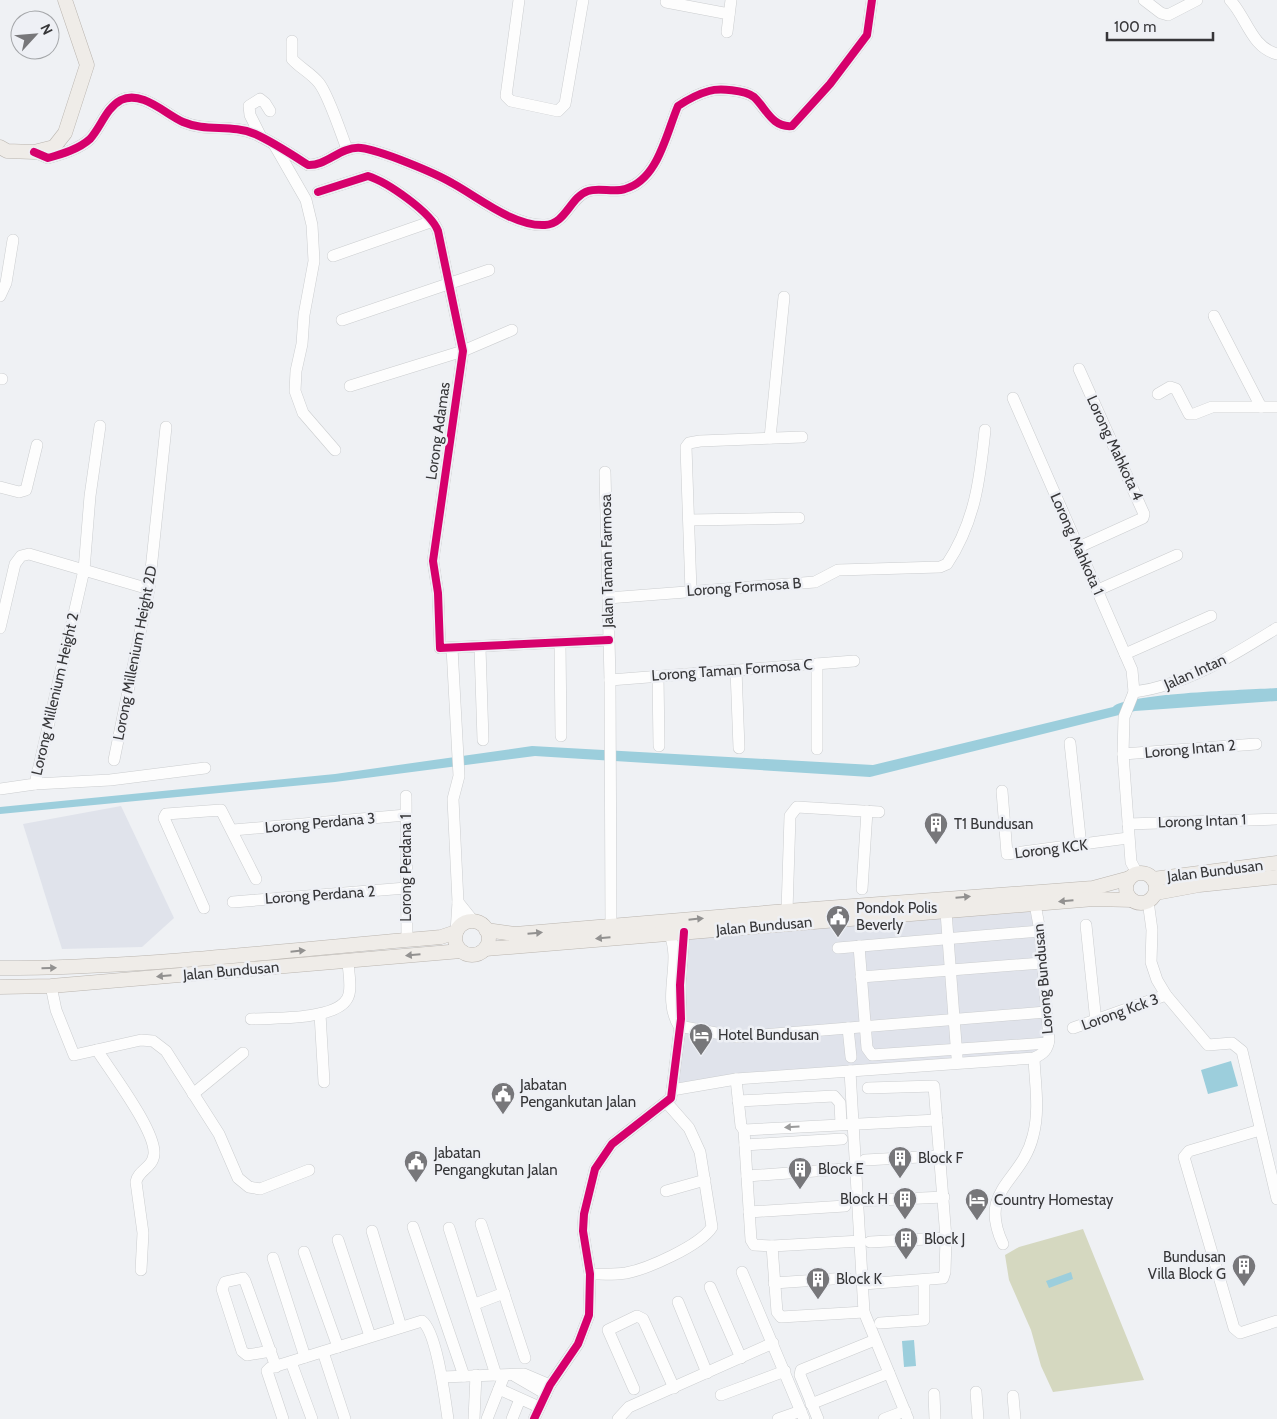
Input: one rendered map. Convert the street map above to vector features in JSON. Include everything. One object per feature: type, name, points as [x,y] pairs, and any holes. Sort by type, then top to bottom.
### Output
[{"type":"main road","points":[[0,147],[7,151],[34,152],[54,147],[65,133],[87,65],[64,0]]},
{"type":"main road","name":"Jalan Bundusan","points":[[1153,879],[1277,864]]},
{"type":"main road","points":[[1146,873],[1153,879],[1152,897],[1140,903],[1132,900],[1127,892],[1133,876],[1146,873]]},
{"type":"main road","name":"Jalan Bundusan","points":[[0,968],[143,964],[440,937],[456,932],[464,924],[474,922],[486,930],[515,934],[631,926],[786,911],[1092,888],[1133,876]]},
{"type":"main road","name":"Jalan Bundusan","points":[[1152,897],[1199,886],[1277,876]]},
{"type":"main road","name":"Jalan Bundusan","points":[[0,987],[50,986],[461,951],[474,955],[484,949],[669,933],[1094,899],[1132,900]]},
{"type":"main road","points":[[631,926],[676,927],[684,932]]},
{"type":"main road","points":[[484,949],[488,940],[486,930]]},
{"type":"main road","points":[[456,932],[456,944],[461,951]]},
{"type":"street","points":[[519,0],[506,96],[511,101],[558,111],[562,109],[582,0]]},
{"type":"street","points":[[727,32],[731,0]]},
{"type":"street","points":[[34,152],[48,158],[71,151],[89,140],[106,114],[118,102],[124,99],[141,99],[191,125],[243,129],[312,165],[316,165],[347,149],[360,148],[386,155],[450,182],[510,216],[534,224],[544,225],[553,223],[560,218],[579,196],[589,190],[626,189],[648,177],[678,106],[710,90],[738,92],[752,96],[773,120],[784,126],[792,126],[830,84],[867,35],[872,0]]},
{"type":"street","points":[[1144,0],[1161,13],[1168,15],[1197,0]]},
{"type":"street","points":[[1230,0],[1239,9],[1252,35],[1266,51],[1277,54]]},
{"type":"street","points":[[666,2],[728,14]]},
{"type":"street","points":[[292,41],[292,59],[310,73],[321,85],[347,149]]},
{"type":"street","points":[[261,137],[250,115],[249,106],[260,99],[270,111]]},
{"type":"street","points":[[274,144],[306,200],[312,225],[314,261],[304,315],[295,391],[303,413],[335,450]]},
{"type":"street","points":[[318,192],[368,176],[424,212],[433,221],[333,256]]},
{"type":"street","name":"Lorong Adamas","points":[[433,221],[438,231],[463,351],[433,561],[446,648],[459,776],[452,799],[458,902]]},
{"type":"street","points":[[0,296],[6,283],[13,240]]},
{"type":"street","points":[[342,320],[489,270]]},
{"type":"street","points":[[770,438],[784,297]]},
{"type":"street","points":[[1214,316],[1261,407]]},
{"type":"street","points":[[350,386],[463,351],[512,330]]},
{"type":"street","name":"Lorong Mahkota 4","points":[[1079,369],[1144,514],[1144,518],[1079,547]]},
{"type":"street","points":[[1158,394],[1170,387],[1176,389],[1189,414],[1212,408],[1277,407]]},
{"type":"street","name":"Lorong Mahkota 1","points":[[1013,398],[1132,670],[1132,695]]},
{"type":"street","name":"Lorong Millenium Height 2","points":[[0,789],[34,784],[84,570],[90,496],[100,426]]},
{"type":"street","name":"Lorong Millenium Height 2D","points":[[114,760],[149,589],[166,427]]},
{"type":"street","name":"Lorong Formosa B","points":[[608,598],[815,582],[838,570],[940,566],[947,564],[974,507],[978,491],[985,430]]},
{"type":"street","points":[[691,591],[686,447],[689,443],[802,437]]},
{"type":"street","points":[[0,487],[19,492],[26,490],[37,445]]},
{"type":"street","name":"Jalan Taman Farmosa","points":[[605,472],[610,680],[611,927]]},
{"type":"street","points":[[689,520],[799,518]]},
{"type":"street","points":[[0,628],[15,564],[20,556],[29,554],[149,589]]},
{"type":"street","points":[[1098,590],[1178,555]]},
{"type":"street","points":[[1125,654],[1211,616]]},
{"type":"street","name":"Jalan Intan","points":[[1132,695],[1182,681],[1240,651],[1277,628]]},
{"type":"street","points":[[446,648],[480,648],[609,640]]},
{"type":"street","points":[[560,643],[561,736]]},
{"type":"street","points":[[480,648],[483,740]]},
{"type":"street","name":"Lorong Taman Formosa C","points":[[610,680],[854,661]]},
{"type":"street","points":[[817,664],[817,749]]},
{"type":"street","points":[[736,670],[739,748]]},
{"type":"street","points":[[658,676],[659,746]]},
{"type":"street","points":[[1132,695],[1124,717],[1123,754],[1128,838],[1133,876]]},
{"type":"street","points":[[1070,743],[1081,846]]},
{"type":"street","name":"Lorong Intan 2","points":[[1123,754],[1256,744]]},
{"type":"street","points":[[34,784],[110,780],[205,768]]},
{"type":"street","name":"Lorong KCK","points":[[1002,791],[1007,854],[1081,846],[1128,838]]},
{"type":"street","name":"Lorong Perdana 1","points":[[406,796],[407,940]]},
{"type":"street","points":[[786,911],[790,816],[797,807],[879,812]]},
{"type":"street","points":[[204,908],[164,816],[168,813],[217,809],[224,813],[256,878]]},
{"type":"street","points":[[862,889],[867,811]]},
{"type":"street","name":"Lorong Perdana 3","points":[[233,830],[406,815]]},
{"type":"street","name":"Lorong Intan 1","points":[[1128,824],[1277,818]]},
{"type":"street","name":"Lorong Perdana 2","points":[[233,902],[406,888]]},
{"type":"street","points":[[1152,897],[1151,962],[1157,980],[1166,995],[1208,1045],[1232,1044],[1242,1051],[1277,1199]]},
{"type":"street","points":[[458,902],[474,922]]},
{"type":"street","points":[[456,932],[458,902]]},
{"type":"street","name":"Lorong Bundusan","points":[[1034,904],[1040,931],[1048,1044],[1042,1054],[1034,1058]]},
{"type":"street","points":[[946,912],[958,1064]]},
{"type":"street","points":[[1086,925],[1096,1022]]},
{"type":"street","points":[[838,948],[1040,931]]},
{"type":"street","points":[[534,1419],[548,1390],[570,1358],[585,1328],[591,1298],[590,1274],[584,1243],[584,1214],[595,1169],[612,1144],[667,1104],[673,1086],[681,1019],[680,985],[684,932]]},
{"type":"street","points":[[669,933],[675,947],[672,997],[675,1020],[679,1026],[737,1038],[1046,1012]]},
{"type":"street","points":[[859,946],[867,1048],[872,1055],[1048,1044]]},
{"type":"street","points":[[251,1019],[320,1014],[342,1004],[350,992],[348,961]]},
{"type":"street","points":[[861,977],[1042,963]]},
{"type":"street","points":[[50,986],[56,1010],[74,1054],[141,1040],[153,1041],[170,1057],[219,1134],[238,1178],[249,1188],[260,1189],[309,1170]]},
{"type":"street","name":"Lorong Kck 3","points":[[1073,1028],[1096,1022],[1166,995]]},
{"type":"street","points":[[320,1014],[324,1082]]},
{"type":"street","points":[[848,1028],[851,1057]]},
{"type":"street","points":[[97,1050],[140,1116],[154,1147],[153,1160],[139,1175],[136,1182],[143,1233],[141,1270]]},
{"type":"street","points":[[193,1094],[243,1053]]},
{"type":"street","points":[[673,1086],[700,1087],[711,1082],[736,1079],[1034,1058],[1037,1111],[1033,1136],[1022,1162],[998,1195],[994,1207],[996,1226],[1003,1244]]},
{"type":"street","points":[[847,1124],[850,1071]]},
{"type":"street","points":[[826,1073],[826,1096]]},
{"type":"street","points":[[736,1079],[741,1126],[744,1130],[752,1243],[757,1246],[772,1246],[946,1238]]},
{"type":"street","points":[[863,1284],[943,1278],[945,1272],[946,1238],[934,1089],[931,1085],[868,1088]]},
{"type":"street","points":[[738,1101],[834,1096],[840,1103],[847,1124],[856,1168],[858,1201],[865,1242],[864,1312],[906,1415],[884,1419]]},
{"type":"street","points":[[590,1274],[623,1274],[645,1268],[701,1238],[712,1228],[700,1152],[689,1128],[667,1104]]},
{"type":"street","points":[[744,1130],[937,1120]]},
{"type":"street","points":[[1260,1130],[1189,1151],[1184,1157],[1234,1328],[1240,1333],[1277,1320]]},
{"type":"street","points":[[745,1145],[842,1139]]},
{"type":"street","points":[[864,1160],[939,1156]]},
{"type":"street","points":[[747,1176],[856,1168]]},
{"type":"street","points":[[666,1191],[705,1180]]},
{"type":"street","points":[[858,1201],[944,1197]]},
{"type":"street","points":[[749,1212],[845,1206]]},
{"type":"street","points":[[481,1224],[526,1358]]},
{"type":"street","points":[[413,1228],[470,1376],[474,1419]]},
{"type":"street","points":[[449,1228],[474,1304],[504,1375],[487,1419]]},
{"type":"street","points":[[372,1231],[401,1327]]},
{"type":"street","points":[[338,1240],[370,1336]]},
{"type":"street","points":[[772,1246],[777,1312],[781,1317],[864,1312]]},
{"type":"street","points":[[304,1252],[338,1347]]},
{"type":"street","points":[[273,1258],[305,1357]]},
{"type":"street","points":[[742,1272],[774,1343],[802,1415],[778,1419]]},
{"type":"street","points":[[271,1351],[247,1355],[242,1351],[222,1289],[225,1282],[236,1278],[242,1278],[245,1281],[271,1351],[276,1366]]},
{"type":"street","points":[[774,1283],[847,1278]]},
{"type":"street","points":[[880,1323],[924,1320],[924,1280]]},
{"type":"street","points":[[710,1287],[741,1358]]},
{"type":"street","points":[[474,1304],[504,1293]]},
{"type":"street","points":[[678,1302],[708,1373]]},
{"type":"street","points":[[634,1389],[608,1330],[637,1316],[643,1319],[674,1388]]},
{"type":"street","points":[[283,1419],[267,1371],[276,1366],[417,1322],[426,1325],[442,1376],[448,1419]]},
{"type":"street","points":[[818,1419],[800,1375],[801,1370],[870,1342]]},
{"type":"street","points":[[618,1419],[629,1407],[774,1343]]},
{"type":"street","points":[[323,1352],[345,1419]]},
{"type":"street","points":[[291,1362],[312,1419]]},
{"type":"street","points":[[721,1396],[785,1371]]},
{"type":"street","points":[[811,1404],[889,1373]]},
{"type":"street","points":[[442,1376],[504,1375],[548,1390]]},
{"type":"street","points":[[499,1389],[539,1407]]},
{"type":"street","points":[[976,1392],[978,1419]]},
{"type":"street","points":[[934,1394],[936,1419]]},
{"type":"street","points":[[1013,1396],[1015,1419]]},
{"type":"street","points":[[512,1419],[520,1398]]},
{"type":"shaded area","points":[[121,806],[174,918],[142,947],[62,949],[23,824]]},
{"type":"shaded area","points":[[1035,904],[1049,1039],[1042,1054],[676,1085],[684,932]]},
{"type":"green space","points":[[1083,1229],[1144,1380],[1053,1392],[1041,1366],[1031,1330],[1009,1280],[1005,1255],[1019,1247]]},
{"type":"water","points":[[1277,688],[1277,701],[1135,711],[870,777],[535,756],[335,782],[0,814],[0,807],[335,774],[532,746],[873,765],[1113,707],[1123,702],[1140,698]]},
{"type":"water","points":[[1231,1061],[1238,1086],[1208,1094],[1201,1070]]},
{"type":"water","points":[[1071,1272],[1073,1279],[1049,1288],[1046,1281]]},
{"type":"water","points":[[914,1340],[916,1366],[904,1367],[902,1341]]},
{"type":"cycle path","points":[[34,152],[48,158],[65,153],[86,143],[116,103],[129,98],[137,98],[145,100],[183,122],[192,125],[237,129],[255,134],[308,165],[321,162],[353,148],[381,153],[407,162],[444,179],[509,216],[521,221],[545,225],[558,220],[582,194],[588,191],[625,189],[636,184],[646,176],[665,142],[678,106],[701,94],[719,90],[745,93],[754,97],[774,121],[785,126],[792,126],[830,84],[867,35],[872,0]]},
{"type":"cycle path","points":[[318,192],[368,176],[386,184],[408,199],[427,215],[438,231],[463,351],[433,561],[438,593],[440,648],[609,640]]},
{"type":"cycle path","points":[[534,1419],[550,1385],[578,1344],[589,1315],[590,1274],[583,1231],[584,1214],[595,1169],[612,1144],[671,1098],[681,1019],[680,985],[684,932]]},
{"type":"place","name":"T1 Bundusan","points":[[936,845]]},
{"type":"place","name":"Pondok Polis Beverly","points":[[838,938]]},
{"type":"place","name":"Hotel Bundusan","points":[[701,1056]]},
{"type":"place","name":"Jabatan Pengankutan Jalan","points":[[503,1115]]},
{"type":"place","name":"Block F","points":[[900,1179]]},
{"type":"place","name":"Jabatan Pengangkutan Jalan","points":[[416,1183]]},
{"type":"place","name":"Block E","points":[[800,1190]]},
{"type":"place","name":"Block H","points":[[905,1220]]},
{"type":"place","name":"Country Homestay","points":[[977,1221]]},
{"type":"place","name":"Block J","points":[[906,1260]]},
{"type":"place","name":"Bundusan Villa Block G","points":[[1244,1287]]},
{"type":"place","name":"Block K","points":[[818,1300]]}]
